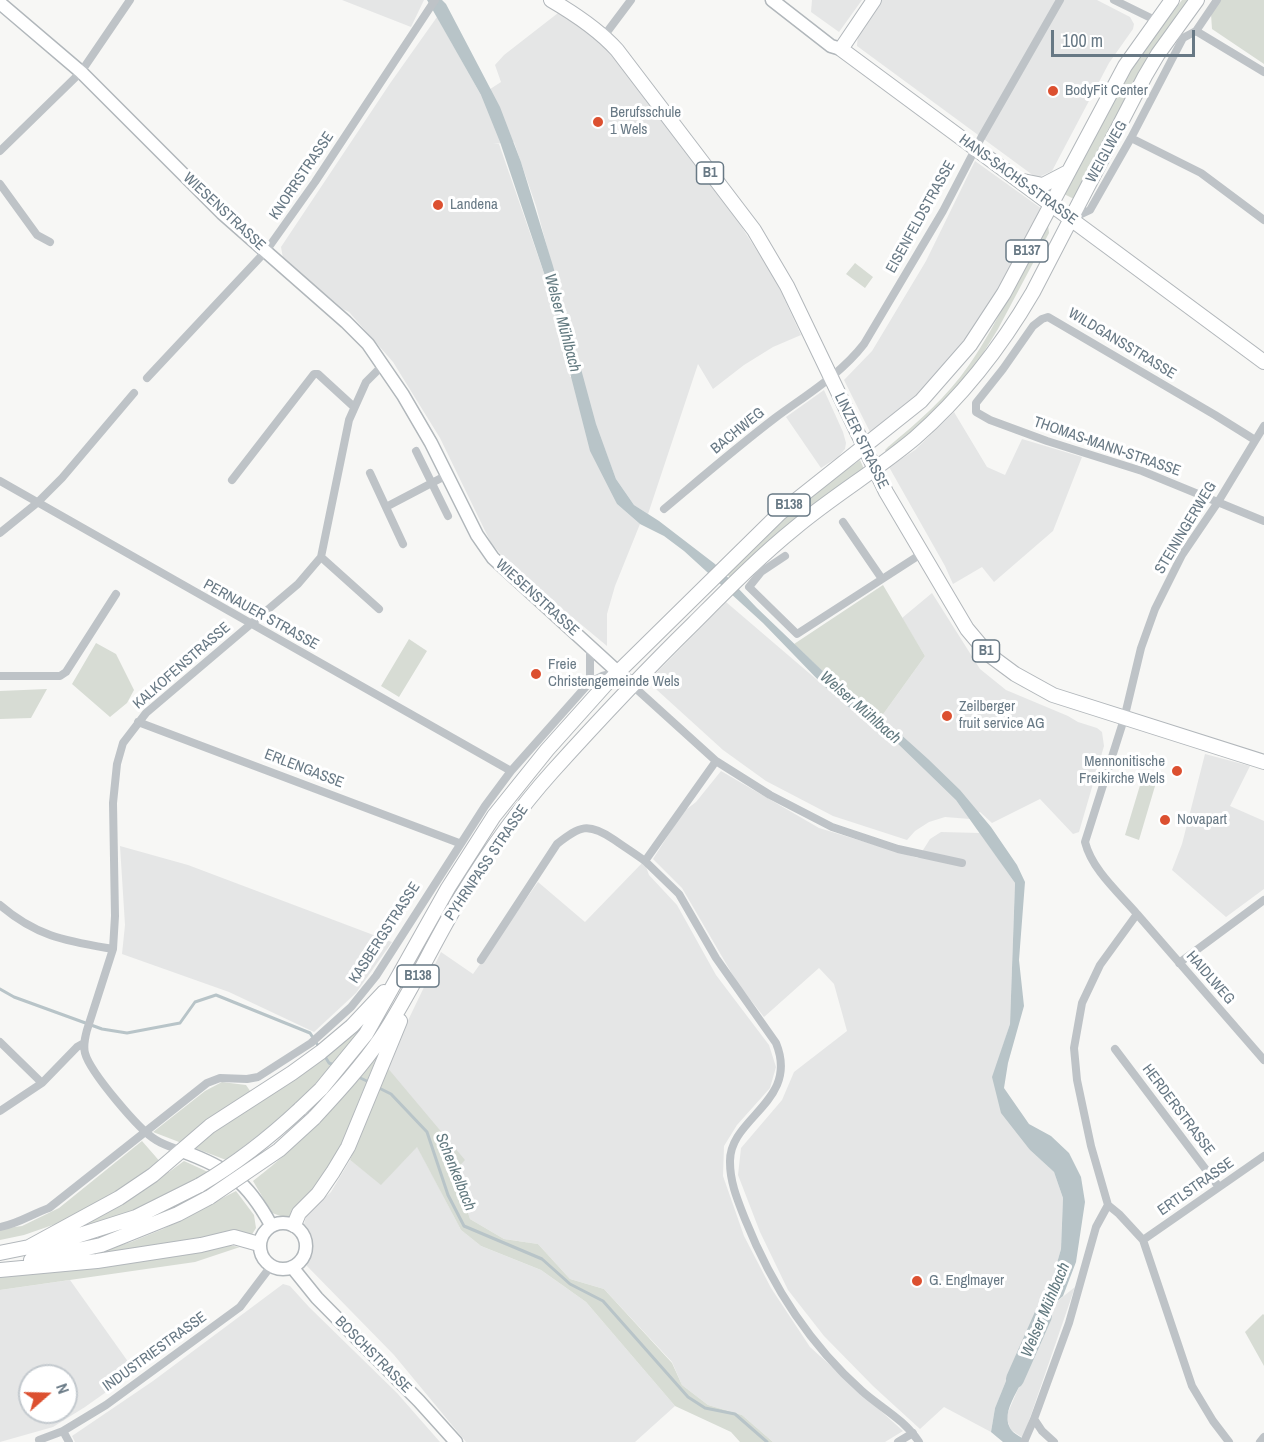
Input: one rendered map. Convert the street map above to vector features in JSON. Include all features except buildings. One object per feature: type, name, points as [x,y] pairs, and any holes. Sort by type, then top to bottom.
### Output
[{"type":"main road","name":"LINZER STRASSE","points":[[551,0],[604,36],[631,67],[754,230],[787,286],[874,470],[921,554],[967,629],[988,654],[1015,674],[1053,696],[1264,762]]},
{"type":"main road","points":[[841,49],[874,0]]},
{"type":"main road","name":"B137","points":[[863,448],[921,401],[970,345],[1004,293],[1125,66],[1172,0]]},
{"type":"main road","name":"B137","points":[[874,470],[950,405],[993,355],[1013,326],[1154,61],[1197,0]]},
{"type":"main road","name":"HANS-SACHS-STRASSE","points":[[841,49],[1264,362]]},
{"type":"main road","points":[[1015,179],[1043,185],[1068,172]]},
{"type":"main road","name":"PYHRNPASS STRASSE","points":[[0,1252],[64,1240],[136,1216],[200,1185],[237,1163],[269,1138],[321,1089],[366,1034],[448,888],[494,816],[547,750],[619,672],[780,513],[863,448]]},
{"type":"main road","name":"PYHRNPASS STRASSE","points":[[0,1268],[100,1245],[178,1214],[210,1197],[271,1156],[314,1118],[381,1038],[460,898],[510,825],[550,775],[632,685],[734,583],[794,528],[874,470]]},
{"type":"main road","points":[[29,1247],[119,1198],[153,1175],[210,1126],[321,1052],[352,1026],[402,972]]},
{"type":"main road","points":[[294,1225],[299,1214],[318,1194],[348,1147],[418,976]]},
{"type":"main road","points":[[0,1268],[97,1261],[201,1245],[234,1237],[259,1244]]},
{"type":"street","points":[[0,151],[81,72],[130,0]]},
{"type":"street","name":"KNORRSTRASSE","points":[[147,378],[266,251],[315,183],[435,0]]},
{"type":"street","points":[[604,36],[631,0]]},
{"type":"street","name":"HANS-SACHS-STRASSE","points":[[772,0],[831,46],[841,49]]},
{"type":"street","name":"EISENFELDSTRASSE","points":[[831,377],[864,344],[943,211],[975,149],[1060,0]]},
{"type":"street","points":[[1114,0],[1157,21]]},
{"type":"street","name":"WEIGLWEG","points":[[1070,219],[1090,210],[1131,138],[1183,38],[1196,31],[1217,0]]},
{"type":"street","name":"WIESENSTRASSE","points":[[0,3],[81,72],[222,213],[368,344],[383,364],[431,443],[477,536],[493,558],[717,761],[770,795],[832,827],[909,852],[962,863]]},
{"type":"street","points":[[1196,31],[1264,72]]},
{"type":"street","points":[[1131,138],[1201,173],[1264,220]]},
{"type":"street","points":[[0,184],[37,234],[50,242]]},
{"type":"street","name":"WILDGANSSTRASSE","points":[[976,412],[976,403],[1033,326],[1042,318],[1048,317],[1255,440]]},
{"type":"street","name":"KALKOFENSTRASSE","points":[[84,1043],[113,949],[114,789],[117,764],[123,743],[155,704],[298,584],[321,557],[341,453],[354,407],[366,382],[383,364]]},
{"type":"street","points":[[232,480],[314,374],[318,374],[354,407]]},
{"type":"street","name":"BACHWEG","points":[[664,509],[831,377]]},
{"type":"street","points":[[0,533],[37,503],[78,460],[134,393]]},
{"type":"street","name":"THOMAS-MANN-STRASSE","points":[[976,412],[990,420],[1047,441],[1142,471],[1264,521]]},
{"type":"street","name":"STEININGERWEG","points":[[1137,914],[1094,864],[1085,842],[1124,719],[1141,648],[1155,609],[1182,555],[1218,502],[1264,426]]},
{"type":"street","points":[[416,451],[448,516]]},
{"type":"street","points":[[370,473],[403,544]]},
{"type":"street","points":[[386,507],[447,475]]},
{"type":"street","name":"PERNAUER STRASSE","points":[[0,481],[250,625],[511,771]]},
{"type":"street","points":[[843,522],[882,579]]},
{"type":"street","points":[[785,556],[761,572],[749,587],[797,634],[921,554]]},
{"type":"street","points":[[321,557],[379,609]]},
{"type":"street","points":[[0,676],[60,676],[66,672],[116,594]]},
{"type":"street","points":[[590,646],[590,682]]},
{"type":"street","name":"KASBERGSTRASSE","points":[[0,1227],[16,1224],[49,1208],[207,1083],[220,1078],[258,1077],[311,1042],[351,1006],[376,976],[459,843],[511,771],[590,682],[619,672]]},
{"type":"street","name":"ERLENGASSE","points":[[138,722],[459,843]]},
{"type":"street","points":[[645,861],[717,761]]},
{"type":"street","points":[[480,960],[557,844],[584,828],[598,829],[645,861],[679,894],[716,958],[776,1043],[781,1055],[782,1068],[776,1088],[732,1146],[730,1160],[735,1193],[756,1246],[790,1307],[832,1361],[862,1391],[898,1418],[919,1442]]},
{"type":"street","points":[[1179,963],[1264,900]]},
{"type":"street","points":[[0,905],[15,918],[49,936],[113,949]]},
{"type":"street","points":[[1137,914],[1095,974],[1082,1003],[1076,1026],[1074,1048],[1077,1080],[1093,1156],[1107,1205],[1119,1214],[1143,1240],[1192,1386],[1229,1442]]},
{"type":"street","name":"HAIDLWEG","points":[[1137,914],[1264,1060]]},
{"type":"street","points":[[0,1042],[42,1083]]},
{"type":"street","points":[[0,1111],[42,1083],[77,1047],[84,1043],[86,1055],[94,1073],[145,1132],[157,1141],[210,1162],[233,1175],[253,1197],[271,1225]]},
{"type":"street","name":"HERDERSTRASSE","points":[[1115,1049],[1219,1187]]},
{"type":"street","name":"ERTLSTRASSE","points":[[1143,1240],[1264,1156]]},
{"type":"street","points":[[1026,1438],[1069,1323],[1096,1227],[1107,1205]]},
{"type":"street","points":[[286,1222],[294,1225],[301,1231],[306,1248],[298,1263],[282,1269],[271,1266],[260,1254],[259,1244],[265,1230],[271,1225],[286,1222]]},
{"type":"street","name":"INDUSTRIESTRASSE","points":[[39,1440],[63,1431],[106,1405],[240,1307],[271,1266]]},
{"type":"street","name":"BOSCHSTRASSE","points":[[292,1267],[317,1298],[419,1401],[456,1442]]},
{"type":"street","points":[[1034,1419],[1042,1431],[1054,1442]]},
{"type":"street","points":[[63,1431],[69,1442]]},
{"type":"street","points":[[898,1442],[913,1433]]},
{"type":"street","points":[[1260,1442],[1264,1437]]},
{"type":"shaded area","points":[[342,0],[424,0],[411,27]]},
{"type":"shaded area","points":[[812,0],[862,0],[839,32],[811,12]]},
{"type":"shaded area","points":[[881,0],[1097,0],[1130,17],[1134,24],[1133,29],[1109,63],[1052,171],[1039,177],[1034,176],[857,46],[858,33]]},
{"type":"shaded area","points":[[1182,0],[1190,0],[1163,34],[1137,76],[1074,199],[1064,194],[1120,87],[1137,60]]},
{"type":"shaded area","points":[[1221,0],[1264,0],[1264,64],[1212,29],[1211,14]]},
{"type":"shaded area","points":[[558,13],[576,23],[604,45],[739,223],[774,277],[801,335],[773,347],[744,365],[713,389],[698,364],[648,514],[634,505],[616,479],[604,447],[617,504],[640,524],[615,586],[607,614],[607,646],[512,567],[491,543],[440,438],[393,362],[349,312],[283,258],[281,247],[437,17],[481,95],[501,82],[495,65],[504,55]],"holes":[[[514,142],[536,206],[582,377],[570,377],[546,279],[499,144],[493,144]]]},
{"type":"shaded area","points":[[975,161],[1042,209],[1006,279],[973,332],[925,388],[870,432],[844,380],[872,351],[926,261]]},
{"type":"shaded area","points":[[1048,225],[1049,233],[998,329],[974,368],[929,418],[886,452],[888,447],[942,398],[969,365]]},
{"type":"shaded area","points":[[855,263],[873,277],[865,288],[846,274]]},
{"type":"shaded area","points":[[824,390],[846,443],[845,449],[838,457],[821,468],[786,417]]},
{"type":"shaded area","points":[[954,412],[987,467],[1005,475],[1022,439],[1082,457],[1053,531],[994,582],[982,567],[953,584],[889,467],[915,450]]},
{"type":"shaded area","points":[[860,460],[864,469],[774,536],[731,578],[727,575],[803,501]]},
{"type":"shaded area","points":[[883,585],[925,656],[879,720],[854,701],[794,644]]},
{"type":"shaded area","points":[[932,593],[980,669],[1006,690],[1102,732],[1104,746],[1079,832],[1073,834],[1040,799],[992,823],[980,812],[970,819],[945,817],[929,822],[915,831],[907,840],[833,816],[766,781],[723,750],[657,690],[653,682],[656,673],[726,602],[871,726],[893,738],[898,732],[879,720],[925,656],[902,618]]},
{"type":"shaded area","points":[[409,639],[427,651],[399,697],[381,686]]},
{"type":"shaded area","points":[[96,643],[116,654],[134,690],[127,703],[110,717],[72,684]]},
{"type":"shaded area","points":[[47,689],[31,718],[0,719],[0,691]]},
{"type":"shaded area","points":[[1205,754],[1250,766],[1230,806],[1264,821],[1264,889],[1226,917],[1172,870],[1182,844]]},
{"type":"shaded area","name":"G. Englmayer","points":[[721,771],[819,828],[918,858],[930,839],[941,832],[980,833],[1015,883],[1010,1024],[993,1077],[1030,1150],[1054,1172],[1063,1198],[1061,1249],[1049,1291],[995,1408],[991,1432],[944,1407],[920,1429],[873,1386],[824,1336],[788,1290],[760,1232],[738,1175],[741,1148],[782,1100],[794,1072],[847,1031],[834,984],[819,968],[764,1017],[738,984],[682,888],[653,859],[683,812],[696,802]]},
{"type":"shaded area","points":[[1144,772],[1158,776],[1139,840],[1125,835]]},
{"type":"shaded area","points":[[120,846],[188,865],[392,942],[356,993],[314,1032],[229,992],[122,954],[125,925]]},
{"type":"shaded area","points":[[644,861],[649,875],[677,905],[716,975],[769,1045],[776,1067],[770,1088],[737,1125],[724,1146],[723,1176],[744,1236],[771,1288],[810,1347],[903,1431],[885,1442],[773,1442],[742,1415],[708,1405],[682,1385],[672,1362],[604,1289],[570,1279],[538,1244],[504,1239],[470,1219],[455,1171],[386,1066],[441,952],[473,974],[538,882],[585,922]]},
{"type":"shaded area","points":[[365,1020],[367,1022],[307,1094],[226,1160],[153,1132],[205,1091],[222,1082],[246,1085],[257,1101]]},
{"type":"shaded area","points":[[380,1049],[333,1165],[292,1220],[272,1213],[253,1181],[321,1119]]},
{"type":"shaded area","points":[[386,1066],[465,1160],[455,1171],[470,1219],[504,1239],[538,1244],[570,1279],[604,1289],[672,1363],[682,1385],[708,1405],[742,1415],[773,1442],[740,1442],[731,1432],[675,1406],[586,1302],[541,1270],[481,1246],[461,1230],[417,1147],[381,1185],[350,1160]]},
{"type":"shaded area","points":[[142,1141],[169,1172],[184,1161],[208,1172],[159,1200],[103,1223],[70,1231],[67,1220],[24,1235],[0,1240],[0,1229],[22,1226],[59,1208]]},
{"type":"shaded area","points":[[417,1146],[461,1230],[481,1246],[541,1270],[586,1302],[675,1406],[635,1442],[466,1442],[394,1355],[306,1265],[310,1244],[304,1224],[307,1213],[331,1192],[350,1160],[381,1184]]},
{"type":"shaded area","points":[[236,1191],[254,1215],[256,1228],[251,1236],[72,1259],[131,1242],[163,1229]]},
{"type":"shaded area","points":[[227,1245],[240,1247],[195,1262],[0,1290],[0,1277]]},
{"type":"shaded area","points":[[70,1280],[129,1363],[133,1373],[78,1411],[78,1364],[18,1364],[18,1424],[58,1424],[0,1442],[0,1290]]},
{"type":"shaded area","points":[[283,1284],[290,1286],[397,1393],[440,1442],[75,1442],[72,1436],[153,1381]]},
{"type":"shaded area","points":[[1075,1287],[1023,1438],[1011,1430],[1006,1417],[1024,1375],[1025,1357],[1034,1337],[1038,1338],[1055,1303]]},
{"type":"shaded area","points":[[1264,1315],[1264,1366],[1245,1332]]},
{"type":"water","points":[[427,0],[442,0],[446,4],[500,107],[521,162],[553,266],[596,424],[616,479],[634,505],[715,564],[757,608],[854,701],[898,732],[960,790],[991,827],[1017,865],[1025,882],[1019,960],[1024,1006],[1008,1063],[1004,1088],[1029,1124],[1051,1136],[1069,1153],[1081,1177],[1085,1202],[1076,1262],[1063,1296],[1055,1303],[1038,1339],[1034,1337],[1025,1357],[1025,1374],[1009,1411],[1008,1419],[1011,1430],[1029,1442],[1003,1442],[991,1432],[995,1408],[1008,1376],[1049,1291],[1061,1249],[1063,1198],[1054,1172],[1030,1150],[1001,1113],[992,1077],[1010,1024],[1015,883],[956,800],[893,739],[871,726],[824,686],[763,623],[684,551],[664,536],[640,524],[617,504],[590,451],[546,279],[500,142],[481,95]]},
{"type":"waterway","name":"Schenkelbach","points":[[0,989],[14,997],[102,1029],[127,1033],[180,1023],[195,1002],[216,995],[310,1033],[319,1047]]},
{"type":"waterway","name":"Schenkelbach","points":[[324,1055],[329,1063],[334,1065]]},
{"type":"waterway","name":"Schenkelbach","points":[[356,1076],[369,1082]]},
{"type":"waterway","name":"Schenkelbach","points":[[377,1087],[391,1094],[427,1132],[448,1195],[464,1226],[542,1259],[570,1284],[603,1301],[688,1397],[705,1408],[735,1414],[767,1442]]},
{"type":"waterway","name":"Welser Mühlbach","points":[[1015,1379],[1043,1316]]},
{"type":"place","name":"BodyFit Center","points":[[1053,91]]},
{"type":"place","name":"Berufsschule 1 Wels","points":[[598,122]]},
{"type":"place","name":"Landena","points":[[438,205]]},
{"type":"place","name":"Freie Christengemeinde Wels","points":[[536,674]]},
{"type":"place","name":"Zeilberger fruit service AG","points":[[947,716]]},
{"type":"place","name":"Mennonitische Freikirche Wels","points":[[1177,771]]},
{"type":"place","name":"Novapart","points":[[1165,820]]},
{"type":"place","name":"G. Englmayer","points":[[917,1281]]}]
